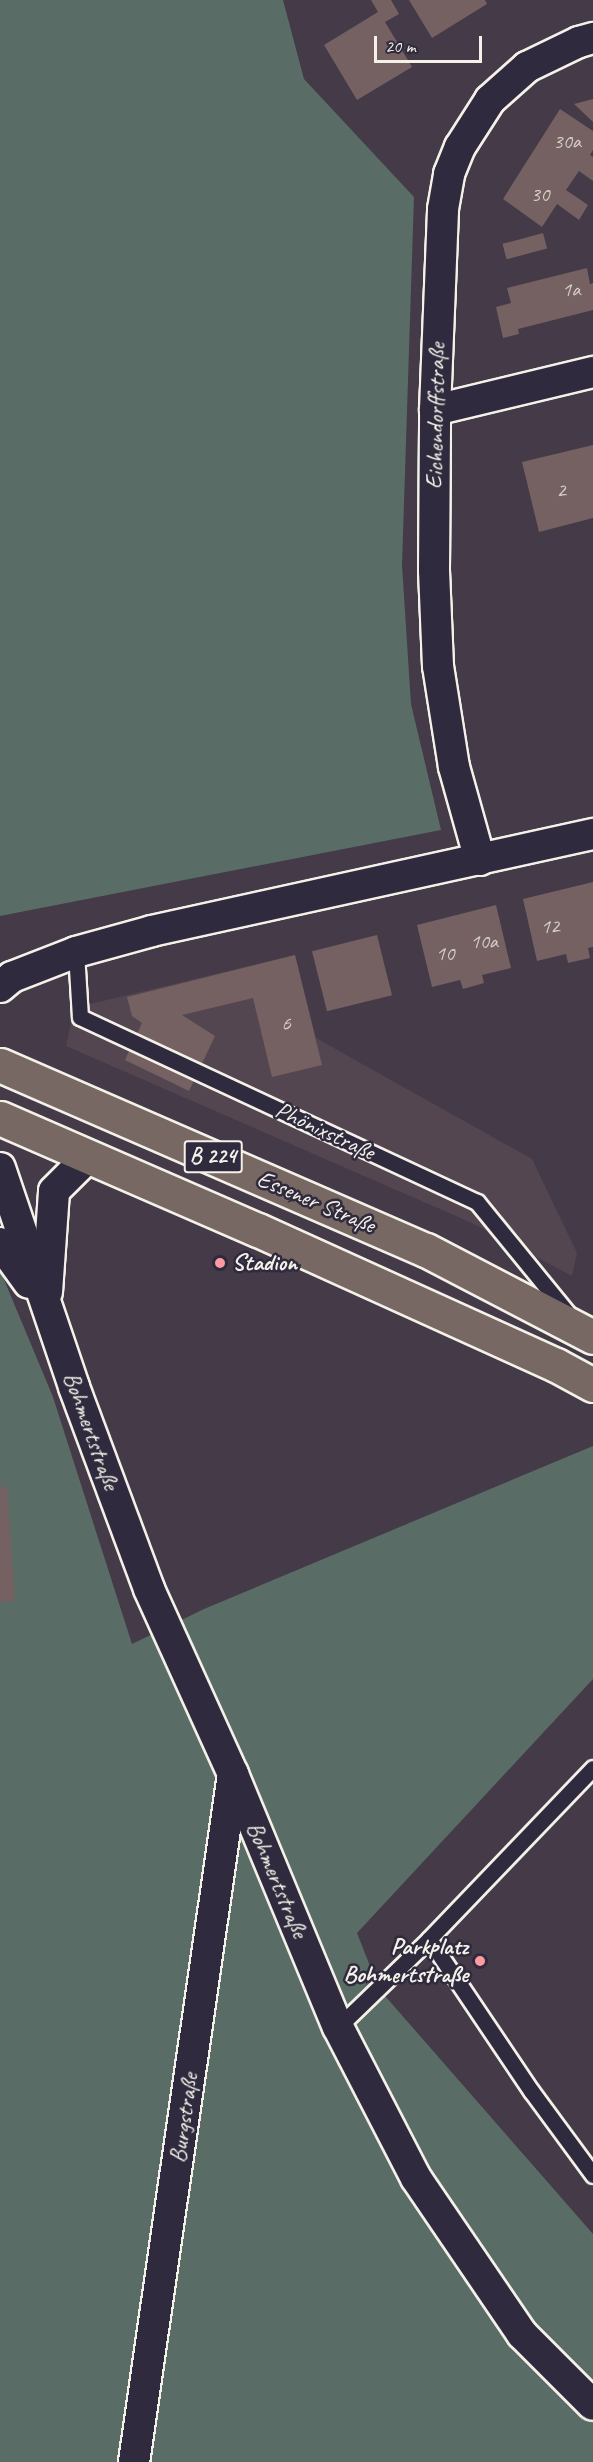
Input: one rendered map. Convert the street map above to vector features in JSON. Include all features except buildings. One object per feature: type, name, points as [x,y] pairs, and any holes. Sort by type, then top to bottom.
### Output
[{"type":"main road","name":"Essener Straße","points":[[0,1065],[426,1250],[588,1335]]},
{"type":"main road","name":"Essener Straße","points":[[0,1118],[321,1259],[593,1385]]},
{"type":"street","name":"Eichendorffstraße","points":[[480,860],[454,767],[438,666],[434,570],[435,410],[443,209],[453,165],[460,147],[490,100],[527,67],[579,42],[593,38]]},
{"type":"street","points":[[435,410],[593,372]]},
{"type":"street","points":[[0,987],[12,977],[76,952],[152,931],[593,834]]},
{"type":"street","name":"Bohmertstraße","points":[[46,1307],[54,1191],[88,1157]]},
{"type":"street","name":"Bohmertstraße","points":[[0,1169],[46,1307],[149,1589],[233,1774],[338,2027],[416,2178],[522,2334],[593,2405]]},
{"type":"street","name":"Bohmertstraße","points":[[0,1242],[46,1307]]},
{"type":"street","name":"Burgstraße","points":[[134,2462],[233,1774]]},
{"type":"lane","name":"Phönixstraße","points":[[76,952],[80,1017],[477,1202],[588,1335]]},
{"type":"lane","points":[[338,2027],[429,1939],[593,1768]]},
{"type":"lane","points":[[429,1939],[532,2092],[593,2175]]},
{"type":"shaded area","points":[[295,955],[316,1038],[532,1159],[577,1253],[572,1276],[472,1223],[66,1046],[71,1022],[86,1005]]},
{"type":"green space","points":[[0,0],[283,0],[304,79],[414,197],[402,565],[411,704],[441,830],[0,916]]},
{"type":"green space","points":[[0,1270],[53,1397],[132,1644],[204,1609],[593,1446],[593,1679],[357,1933],[379,1989],[593,2234],[593,2462],[0,2462]]},
{"type":"place","name":"Stadion","points":[[220,1263]]},
{"type":"place","name":"Parkplatz Bohmertstraße","points":[[480,1961]]}]
